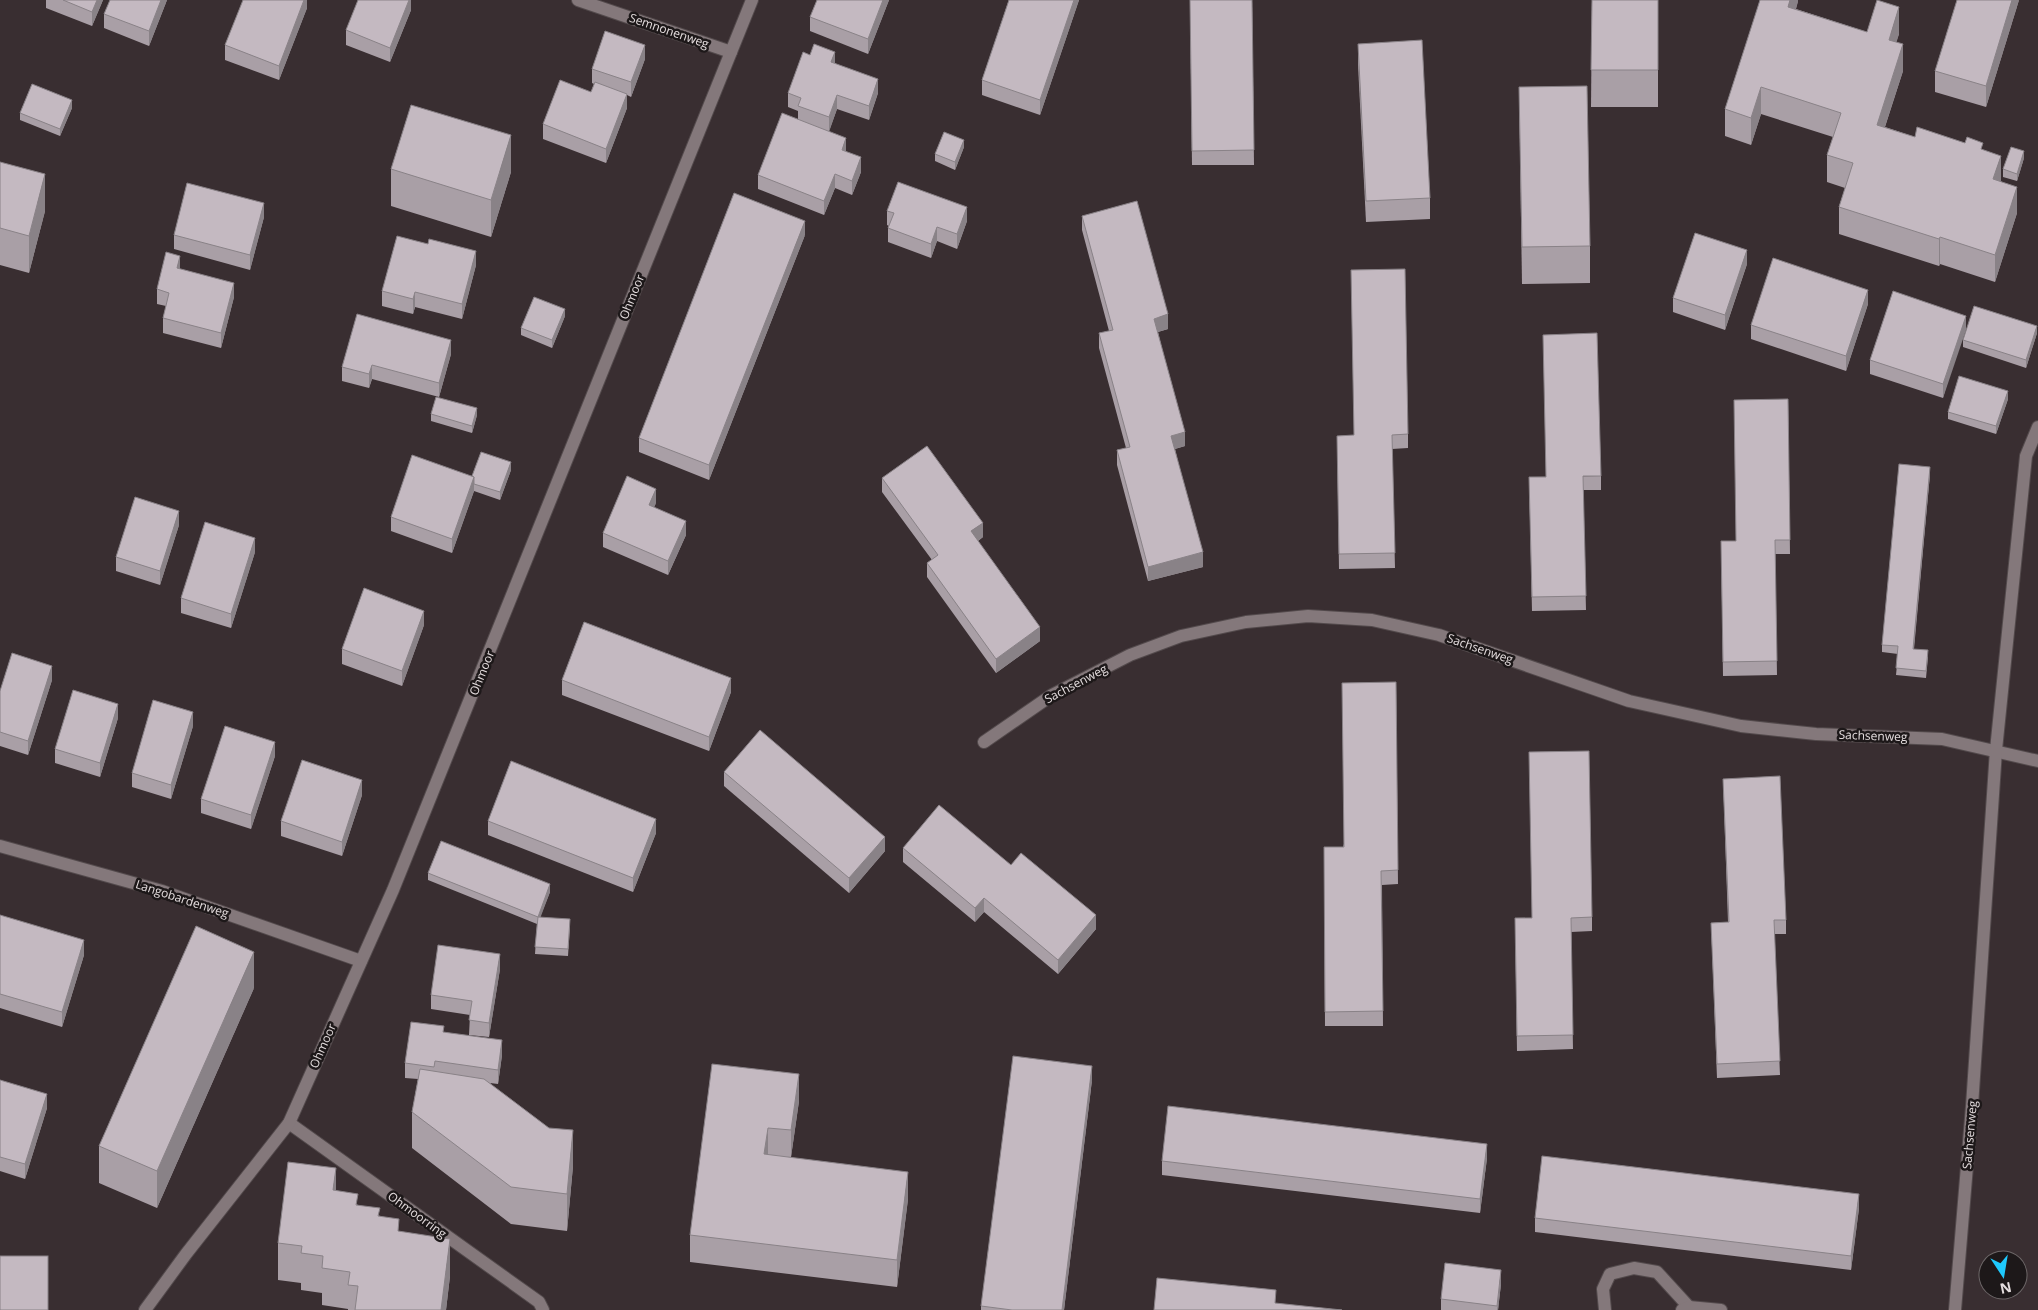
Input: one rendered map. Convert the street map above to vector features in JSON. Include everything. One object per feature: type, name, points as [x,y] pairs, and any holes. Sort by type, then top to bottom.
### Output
[{"type":"street","name":"Semnonenweg","points":[[578,0],[731,52]]},
{"type":"street","name":"Ohmoor","points":[[145,1310],[288,1123],[393,890],[472,699],[752,0]]},
{"type":"street","name":"Sachsenweg","points":[[1955,1310],[1972,1106],[1996,750],[2026,456],[2038,427]]},
{"type":"street","name":"Sachsenweg","points":[[984,742],[1052,696],[1130,655],[1181,636],[1246,622],[1308,616],[1372,620],[1439,634],[1629,701],[1741,726],[1816,734],[1942,739],[1996,750]]},
{"type":"street","points":[[1996,750],[2038,761]]},
{"type":"street","name":"Langobardenweg","points":[[0,846],[162,891],[362,961]]},
{"type":"street","name":"Ohmoorring","points":[[288,1123],[539,1302],[543,1310]]},
{"type":"street","points":[[1605,1310],[1603,1289],[1610,1274],[1634,1268],[1657,1272],[1685,1308],[1721,1310]]},
{"type":"building","points":[[63,0],[97,0],[92,12]]},
{"type":"building","points":[[110,0],[161,0],[149,31],[104,14]]},
{"type":"building","points":[[243,0],[304,0],[279,66],[225,45]]},
{"type":"building","points":[[358,0],[409,0],[390,48],[346,30]]},
{"type":"building","points":[[817,0],[883,0],[868,39],[810,17]]},
{"type":"building","points":[[1009,0],[1074,0],[1040,100],[982,80]]},
{"type":"building","points":[[1190,0],[1252,0],[1254,150],[1192,151]]},
{"type":"building","points":[[1592,0],[1658,0],[1658,70],[1591,70]]},
{"type":"building","points":[[1760,0],[1790,0],[1788,7],[1867,32],[1877,0],[1899,7],[1889,40],[1903,44],[1877,125],[1915,137],[1917,127],[1965,143],[1967,137],[1983,143],[1981,149],[2001,156],[1993,179],[2017,187],[1995,255],[1839,207],[1853,163],[1827,155],[1841,113],[1761,87],[1751,118],[1725,109]]},
{"type":"building","points":[[1957,0],[2012,0],[1986,86],[1935,71]]},
{"type":"building","points":[[605,31],[645,45],[631,82],[592,69]]},
{"type":"building","points":[[1422,40],[1430,198],[1366,201],[1358,44]]},
{"type":"building","points":[[814,44],[835,52],[831,62],[878,79],[869,106],[837,95],[829,117],[798,106],[801,98],[788,93],[803,52],[810,55]]},
{"type":"building","points":[[560,80],[591,92],[595,82],[627,94],[606,149],[543,124]]},
{"type":"building","points":[[32,84],[72,100],[60,129],[20,113]]},
{"type":"building","points":[[1587,86],[1590,246],[1522,247],[1519,87]]},
{"type":"building","points":[[411,105],[511,135],[491,200],[391,169]]},
{"type":"building","points":[[782,113],[846,138],[842,150],[861,157],[852,181],[835,174],[824,201],[758,175]]},
{"type":"building","points":[[944,132],[964,140],[955,162],[935,154]]},
{"type":"building","points":[[2011,147],[2024,151],[2017,174],[2003,169]]},
{"type":"building","points":[[0,162],[45,174],[29,236],[0,228]]},
{"type":"building","points":[[898,182],[967,207],[957,234],[937,227],[931,244],[888,228],[894,213],[887,211]]},
{"type":"building","points":[[187,183],[264,203],[250,255],[174,235]]},
{"type":"building","points":[[734,193],[805,221],[709,465],[639,438]]},
{"type":"building","points":[[1137,201],[1168,314],[1154,319],[1185,432],[1171,436],[1203,552],[1148,567],[1117,450],[1130,447],[1099,333],[1113,330],[1082,216]]},
{"type":"building","points":[[1695,233],[1747,250],[1725,315],[1673,298]]},
{"type":"building","points":[[397,236],[428,244],[429,239],[476,251],[462,304],[415,292],[413,299],[382,291]]},
{"type":"building","points":[[166,252],[180,256],[177,268],[234,283],[221,333],[163,318],[169,293],[157,289]]},
{"type":"building","points":[[1773,258],[1868,290],[1846,356],[1751,325]]},
{"type":"building","points":[[1405,269],[1408,434],[1392,435],[1395,553],[1339,554],[1337,436],[1354,435],[1351,270]]},
{"type":"building","points":[[1893,291],[1966,316],[1943,384],[1870,360]]},
{"type":"building","points":[[534,297],[565,309],[552,340],[521,328]]},
{"type":"building","points":[[1974,306],[2037,326],[2026,360],[1963,340]]},
{"type":"building","points":[[357,314],[451,340],[439,383],[372,365],[369,374],[342,367]]},
{"type":"building","points":[[1597,333],[1601,476],[1583,476],[1586,596],[1532,597],[1529,477],[1546,477],[1543,335]]},
{"type":"building","points":[[1959,376],[2008,391],[1996,426],[1948,412]]},
{"type":"building","points":[[436,397],[477,408],[472,426],[431,414]]},
{"type":"building","points":[[1788,399],[1790,540],[1775,540],[1777,661],[1723,662],[1721,541],[1736,541],[1734,400]]},
{"type":"building","points":[[927,446],[983,523],[971,531],[1040,627],[996,659],[927,563],[938,555],[882,478]]},
{"type":"building","points":[[481,452],[511,462],[500,492],[474,484],[474,477],[472,476]]},
{"type":"building","points":[[412,455],[474,477],[452,539],[391,517]]},
{"type":"building","points":[[1899,464],[1930,467],[1913,649],[1928,650],[1926,671],[1896,668],[1898,646],[1882,645]]},
{"type":"building","points":[[627,476],[656,489],[649,505],[686,521],[668,561],[603,533]]},
{"type":"building","points":[[135,497],[179,511],[160,571],[116,557]]},
{"type":"building","points":[[205,522],[255,538],[231,614],[181,598]]},
{"type":"building","points":[[364,588],[424,611],[402,671],[342,649]]},
{"type":"building","points":[[584,622],[731,678],[709,737],[562,680]]},
{"type":"building","points":[[12,653],[52,666],[28,741],[0,732],[0,691]]},
{"type":"building","points":[[1396,682],[1398,870],[1381,871],[1383,1011],[1325,1012],[1324,847],[1344,847],[1342,683]]},
{"type":"building","points":[[73,690],[118,704],[100,763],[55,749]]},
{"type":"building","points":[[153,700],[193,712],[171,785],[132,773]]},
{"type":"building","points":[[225,726],[275,742],[251,815],[201,799]]},
{"type":"building","points":[[760,730],[885,837],[849,878],[724,772]]},
{"type":"building","points":[[1589,751],[1592,917],[1571,918],[1573,1035],[1517,1036],[1515,918],[1532,918],[1529,752]]},
{"type":"building","points":[[302,760],[362,780],[342,842],[281,821]]},
{"type":"building","points":[[511,761],[656,819],[633,878],[488,821]]},
{"type":"building","points":[[1780,776],[1786,920],[1774,920],[1780,1061],[1717,1064],[1711,923],[1729,922],[1723,779]]},
{"type":"building","points":[[939,805],[1011,865],[1021,853],[1096,915],[1058,960],[984,898],[975,908],[903,848]]},
{"type":"building","points":[[441,841],[550,884],[538,917],[428,873]]},
{"type":"building","points":[[0,915],[84,940],[62,1012],[0,994]]},
{"type":"building","points":[[538,917],[570,919],[568,949],[535,947]]},
{"type":"building","points":[[196,926],[254,952],[157,1171],[99,1146]]},
{"type":"building","points":[[438,945],[500,954],[489,1023],[469,1020],[472,1001],[431,995]]},
{"type":"building","points":[[411,1022],[444,1026],[443,1032],[502,1040],[498,1070],[435,1061],[434,1067],[405,1063]]},
{"type":"building","points":[[1013,1056],[1092,1066],[1062,1310],[1012,1310],[981,1306]]},
{"type":"building","points":[[712,1064],[799,1074],[791,1130],[768,1128],[764,1154],[908,1172],[897,1260],[690,1235]]},
{"type":"building","points":[[420,1069],[484,1079],[549,1128],[573,1130],[567,1194],[511,1187],[412,1112]]},
{"type":"building","points":[[0,1080],[47,1094],[25,1164],[0,1157]]},
{"type":"building","points":[[1168,1106],[1487,1144],[1480,1199],[1162,1161]]},
{"type":"building","points":[[1542,1156],[1859,1194],[1851,1256],[1535,1218]]},
{"type":"building","points":[[288,1162],[336,1168],[333,1190],[358,1194],[356,1205],[380,1208],[378,1216],[399,1219],[398,1231],[450,1239],[441,1310],[355,1310],[358,1286],[348,1285],[350,1272],[322,1268],[323,1256],[301,1253],[302,1246],[278,1243]]},
{"type":"building","points":[[0,1256],[48,1256],[48,1310],[0,1310]]},
{"type":"building","points":[[1445,1263],[1501,1270],[1497,1306],[1441,1299]]},
{"type":"building","points":[[1157,1278],[1276,1290],[1275,1303],[1342,1310],[1154,1310]]}]
